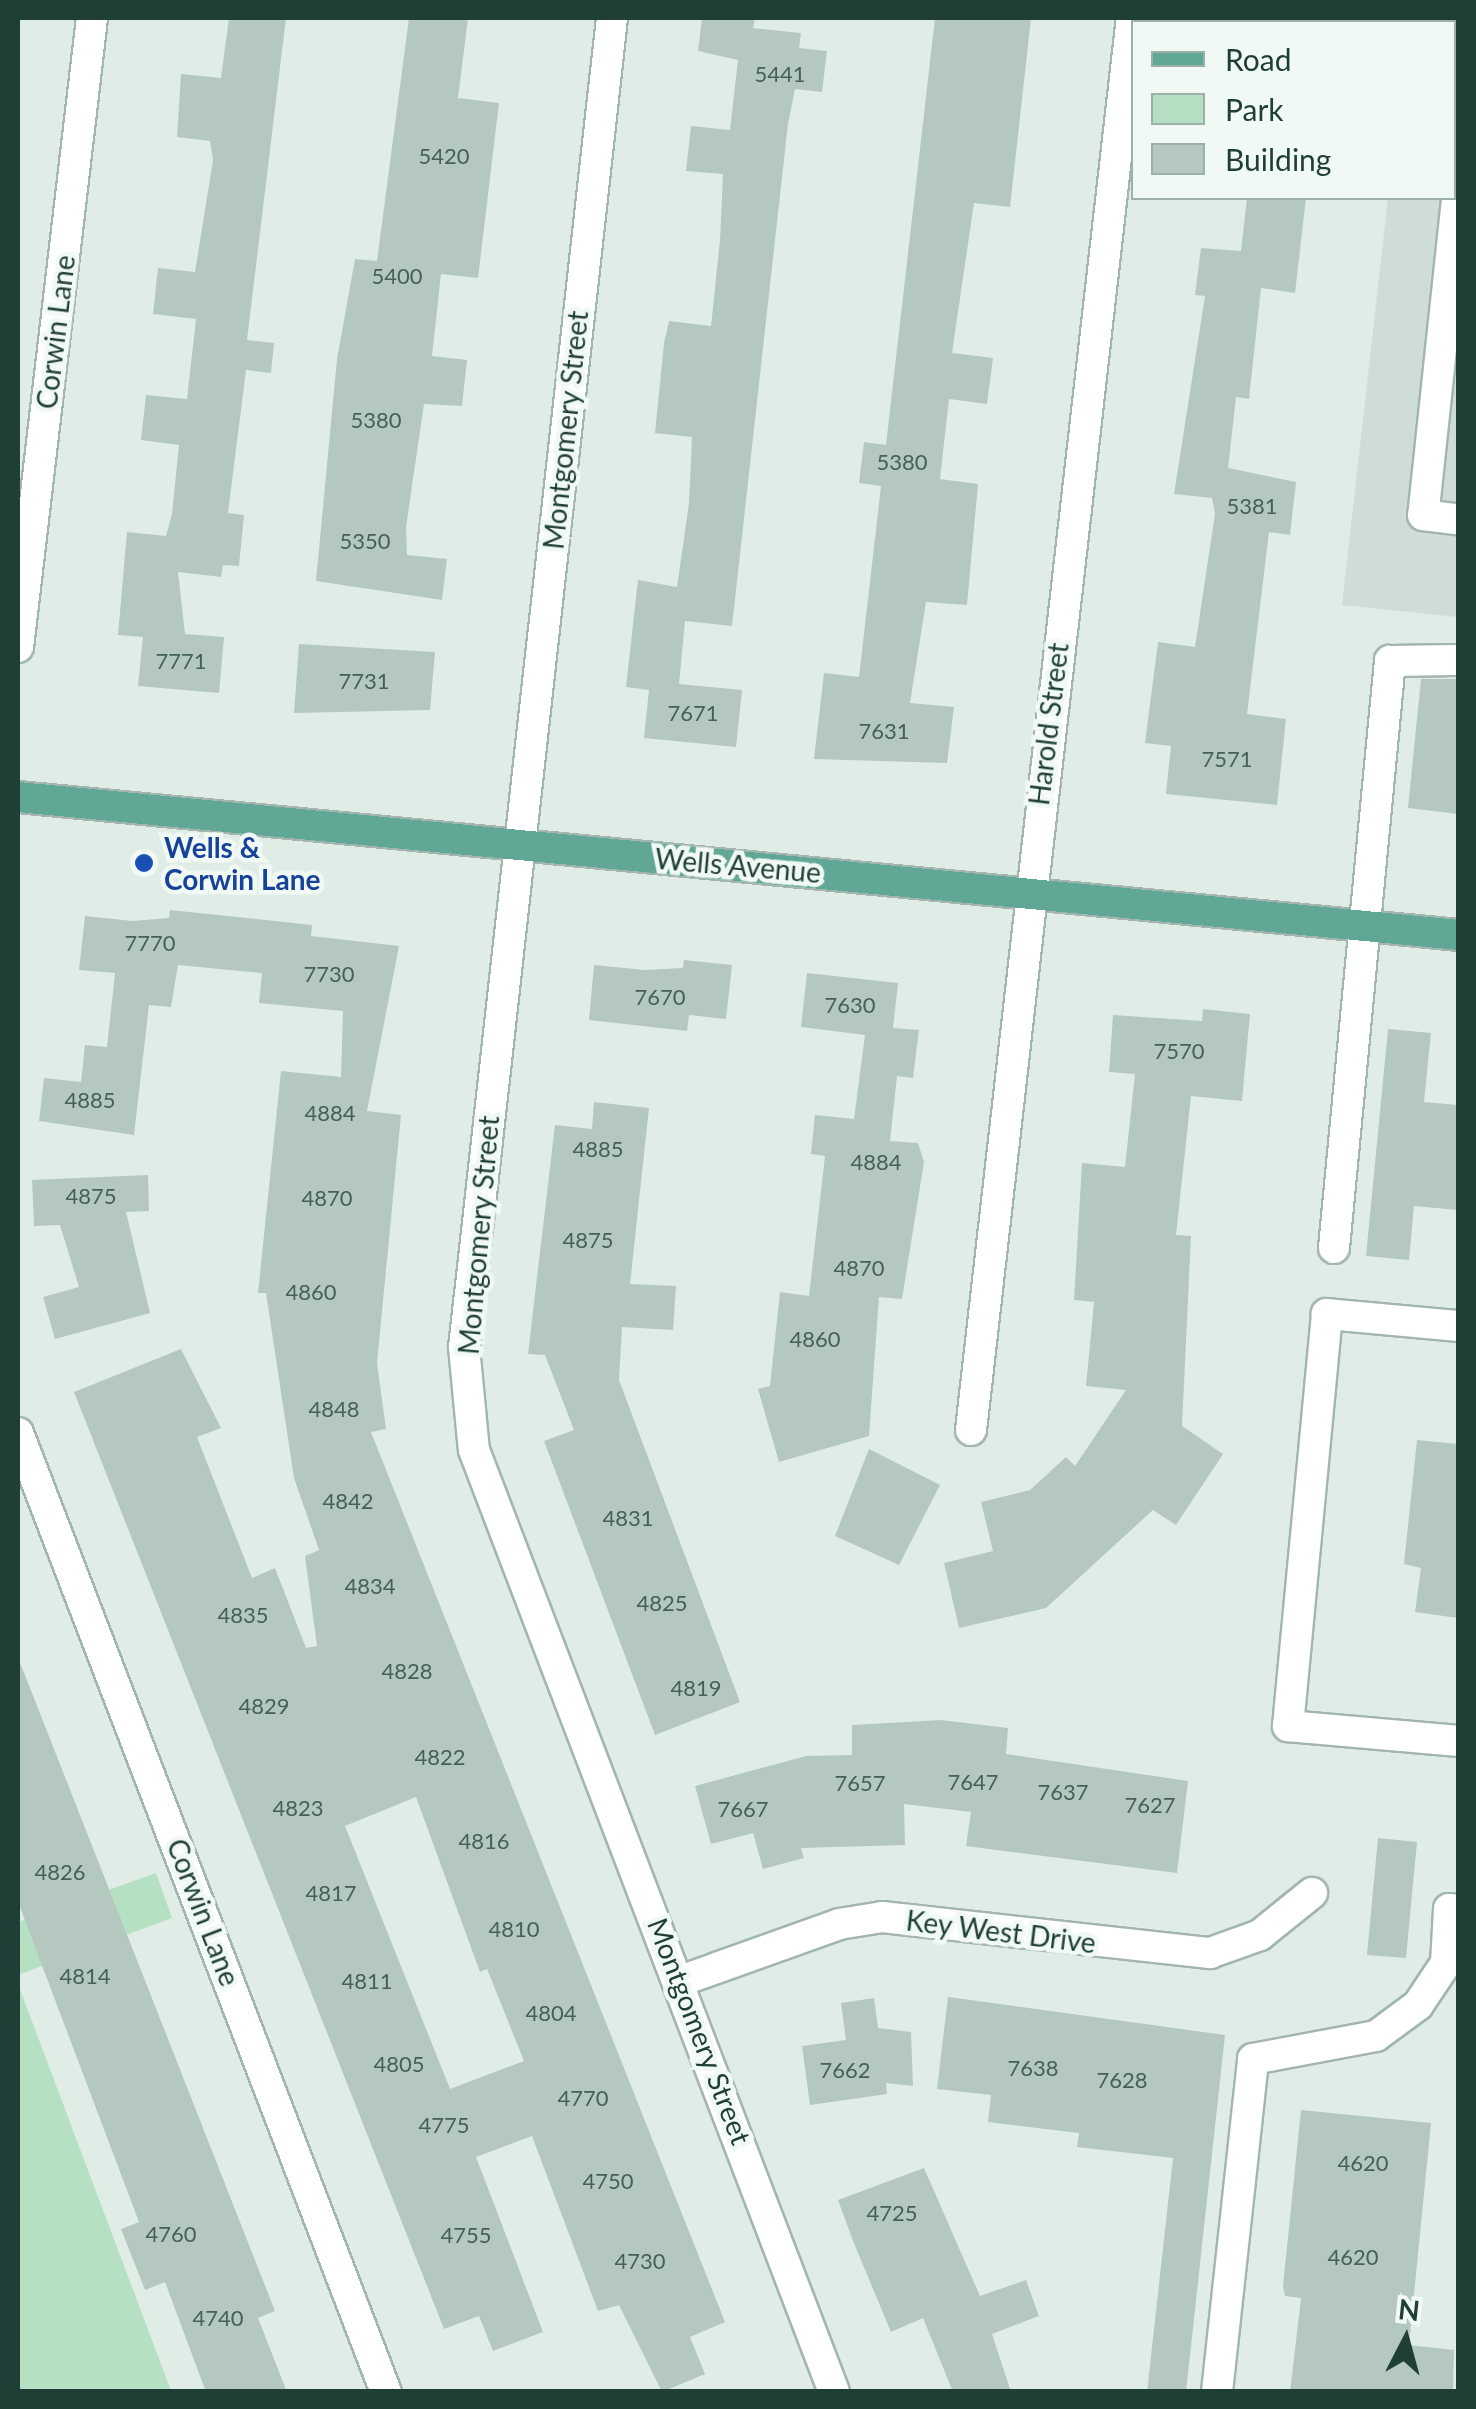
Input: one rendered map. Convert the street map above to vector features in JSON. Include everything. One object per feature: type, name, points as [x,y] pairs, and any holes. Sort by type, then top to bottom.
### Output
[{"type":"main road","name":"Wells Avenue","points":[[18,798],[1458,934]]},
{"type":"street","name":"Corwin Lane","points":[[18,647],[92,18]]},
{"type":"street","name":"Montgomery Street","points":[[612,18],[464,1347],[474,1450],[682,1980],[834,2392]]},
{"type":"street","name":"Harold Street","points":[[972,1430],[1028,891],[1131,26]]},
{"type":"street","points":[[1458,190],[1423,515],[1458,519]]},
{"type":"street","points":[[1334,1248],[1390,661],[1458,660]]},
{"type":"street","points":[[1458,1326],[1326,1314],[1288,1726],[1458,1741]]},
{"type":"street","name":"Corwin Lane","points":[[18,1433],[386,2392]]},
{"type":"street","name":"Key West Drive","points":[[682,1980],[839,1924],[882,1918],[1210,1952],[1260,1935],[1312,1893]]},
{"type":"street","points":[[1218,2392],[1253,2059],[1376,2036],[1418,2004],[1446,1963],[1449,1909],[1458,1910]]},
{"type":"shaded area","points":[[1408,18],[1458,18],[1458,617],[1342,605],[1388,200],[1456,200],[1456,20]]},
{"type":"green space","points":[[156,1873],[172,1918],[18,1975],[18,1922]]},
{"type":"green space","points":[[18,1984],[171,2391],[18,2391]]},
{"type":"building","points":[[229,18],[286,18],[247,340],[274,343],[271,373],[246,370],[228,513],[244,515],[239,566],[223,565],[221,577],[178,572],[185,634],[224,637],[219,693],[138,686],[143,637],[118,635],[127,532],[166,536],[172,514],[179,445],[141,440],[146,395],[187,399],[196,319],[153,314],[158,268],[195,272],[213,160],[210,141],[177,137],[181,74],[221,78]]},
{"type":"building","points":[[409,18],[468,18],[458,98],[499,103],[478,278],[441,274],[432,356],[467,360],[462,406],[424,404],[406,527],[407,555],[447,559],[442,600],[316,581],[337,359],[355,259],[377,261]]},
{"type":"building","points":[[702,18],[755,18],[753,28],[801,33],[799,48],[827,51],[822,92],[795,89],[788,124],[732,626],[685,621],[679,684],[742,690],[736,747],[644,738],[649,690],[626,687],[638,580],[677,587],[689,503],[692,437],[655,433],[669,321],[711,326],[723,174],[686,171],[691,126],[730,130],[738,60],[698,51]]},
{"type":"building","points":[[935,18],[1031,18],[1010,207],[974,203],[952,353],[993,358],[987,404],[949,399],[940,479],[978,484],[967,605],[926,602],[910,703],[954,707],[947,763],[814,759],[824,673],[859,677],[881,486],[859,483],[864,442],[886,445]]},
{"type":"building","points":[[1247,200],[1306,200],[1295,293],[1261,288],[1249,399],[1236,397],[1228,468],[1296,482],[1290,535],[1269,532],[1247,714],[1286,719],[1277,805],[1166,794],[1171,746],[1145,743],[1158,642],[1195,647],[1215,514],[1212,498],[1174,494],[1205,296],[1195,295],[1201,248],[1241,251]]},
{"type":"building","points":[[299,644],[435,652],[430,710],[294,713]]},
{"type":"building","points":[[1421,679],[1458,679],[1458,814],[1408,808]]},
{"type":"building","points":[[170,910],[312,925],[311,936],[399,946],[367,1111],[401,1115],[377,1363],[386,1429],[371,1432],[725,2322],[690,2337],[705,2374],[662,2392],[619,2305],[598,2311],[532,2136],[476,2157],[543,2332],[493,2351],[479,2316],[444,2329],[74,1392],[181,1349],[221,1428],[197,1437],[252,1578],[275,1568],[306,1648],[317,1646],[305,1556],[319,1550],[294,1478],[266,1293],[258,1293],[281,1071],[341,1077],[343,1011],[259,1003],[262,973],[178,965],[171,1007],[149,1005],[134,1135],[39,1121],[44,1078],[81,1082],[85,1045],[107,1047],[115,973],[79,970],[85,916],[133,921],[169,918]],"holes":[[[416,1797],[480,1972],[487,1969],[524,2061],[450,2089],[345,1826]]]},
{"type":"building","points":[[684,960],[732,965],[726,1019],[689,1015],[687,1031],[589,1020],[594,965],[645,970],[683,968]]},
{"type":"building","points":[[807,973],[898,983],[893,1028],[919,1030],[913,1078],[897,1076],[890,1141],[918,1143],[924,1162],[902,1299],[879,1297],[869,1436],[779,1462],[758,1389],[770,1386],[780,1292],[809,1296],[825,1156],[811,1154],[815,1115],[854,1119],[865,1035],[801,1027]]},
{"type":"building","points":[[1203,1009],[1250,1014],[1242,1101],[1191,1096],[1176,1235],[1191,1236],[1182,1426],[1223,1454],[1176,1525],[1153,1510],[1046,1608],[959,1628],[944,1563],[993,1551],[981,1502],[1030,1490],[1066,1457],[1075,1466],[1126,1390],[1086,1386],[1094,1302],[1074,1300],[1082,1163],[1125,1167],[1135,1074],[1109,1072],[1113,1015],[1202,1021]]},
{"type":"building","points":[[1388,1029],[1431,1033],[1424,1102],[1458,1105],[1458,1210],[1414,1206],[1409,1260],[1366,1256]]},
{"type":"building","points":[[594,1102],[649,1108],[630,1284],[676,1286],[673,1330],[622,1327],[619,1380],[740,1702],[655,1735],[544,1441],[574,1430],[545,1355],[528,1354],[555,1125],[592,1129]]},
{"type":"building","points":[[148,1175],[149,1211],[126,1212],[150,1313],[55,1339],[43,1297],[79,1287],[60,1225],[34,1226],[32,1180]]},
{"type":"building","points":[[1417,1440],[1458,1444],[1458,1618],[1415,1612],[1421,1568],[1404,1564]]},
{"type":"building","points":[[869,1449],[940,1485],[899,1565],[835,1536]]},
{"type":"building","points":[[19,1660],[275,2311],[258,2318],[287,2392],[206,2392],[165,2282],[145,2290],[121,2229],[139,2222],[18,1902]]},
{"type":"building","points":[[941,1720],[1008,1728],[1006,1754],[1188,1781],[1177,1873],[966,1846],[971,1812],[904,1804],[905,1845],[801,1848],[804,1858],[763,1869],[753,1833],[711,1844],[695,1786],[806,1756],[852,1755],[852,1725]]},
{"type":"building","points":[[1378,1838],[1417,1842],[1406,1958],[1367,1955]]},
{"type":"building","points":[[948,1997],[1225,2035],[1186,2392],[1147,2392],[1173,2158],[1077,2147],[1079,2133],[988,2122],[991,2095],[937,2089]]},
{"type":"building","points":[[874,1998],[878,2028],[911,2032],[913,2086],[886,2083],[887,2094],[810,2105],[802,2046],[846,2040],[841,2003]]},
{"type":"building","points":[[1301,2110],[1431,2123],[1409,2345],[1454,2350],[1453,2392],[1290,2392],[1301,2298],[1285,2296],[1283,2286]]},
{"type":"building","points":[[924,2168],[980,2296],[1026,2280],[1039,2316],[992,2334],[1011,2392],[953,2392],[923,2318],[891,2332],[853,2241],[838,2200]]},
{"type":"place","name":"Wells & Corwin Lane","points":[[144,863]]}]
